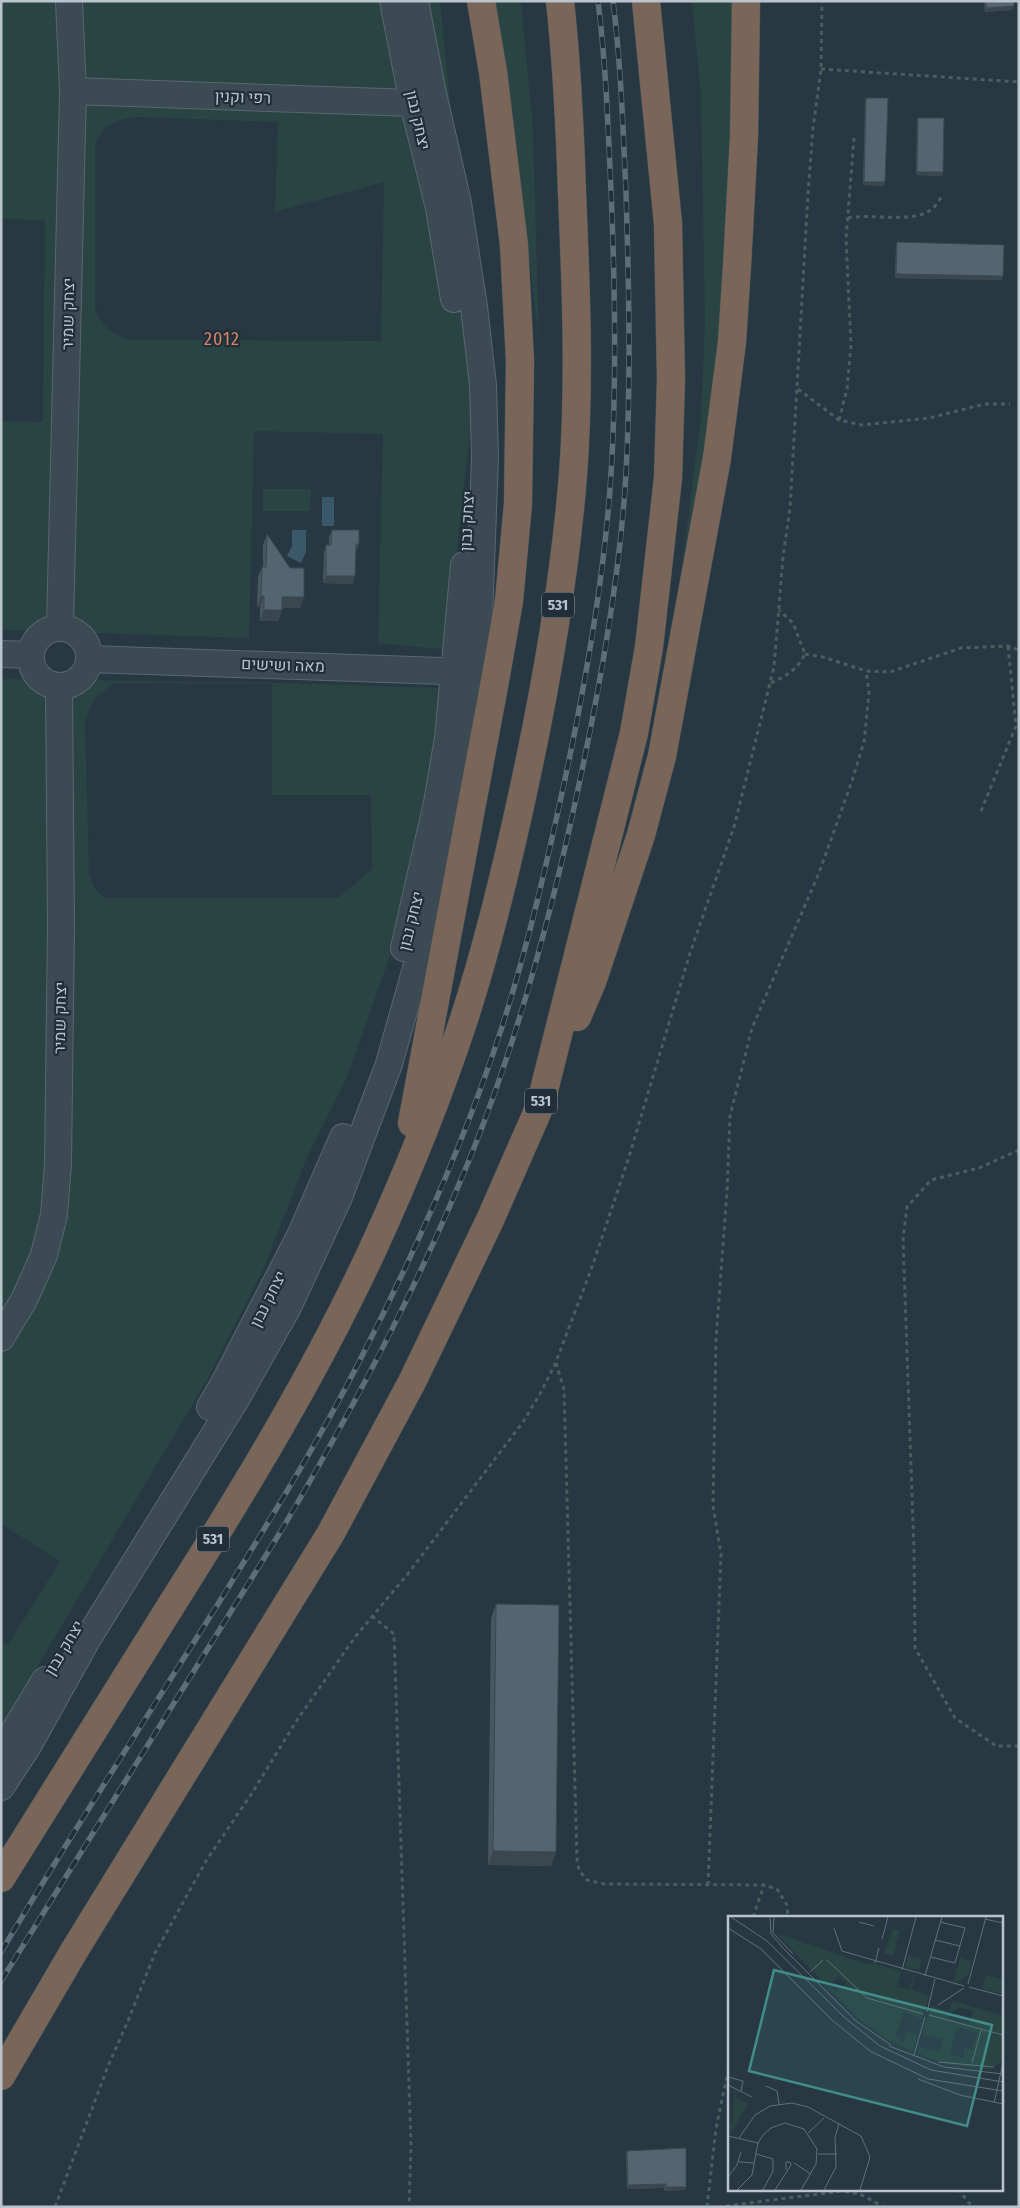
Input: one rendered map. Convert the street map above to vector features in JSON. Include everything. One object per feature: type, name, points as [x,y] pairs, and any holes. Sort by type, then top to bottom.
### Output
[{"type":"highway","points":[[400,1187],[509,601],[518,504],[520,360],[514,245],[493,72],[482,1]]},
{"type":"highway","name":"531","points":[[1,1878],[230,1512],[325,1345],[369,1256],[400,1187],[432,1110],[465,1017],[514,835],[554,641],[573,474],[576,382],[572,194],[565,48],[560,1]]},
{"type":"highway","name":"531","points":[[1,2076],[79,1942],[331,1532],[416,1373],[490,1220],[540,1106],[634,733],[649,647],[668,478],[671,379],[668,224],[646,1]]},
{"type":"highway","points":[[540,1106],[592,982],[641,835],[662,756],[699,560],[717,458],[732,342],[744,138],[746,1]]},
{"type":"street","name":"יצחק שמיר","points":[[60,627],[73,91],[69,1]]},
{"type":"street","name":"יצחק נבון","points":[[1,1787],[28,1746],[87,1640],[250,1375],[288,1307],[339,1197],[389,1064],[436,897],[460,785],[465,672],[466,544],[469,482],[466,397],[452,282],[439,208],[413,103],[393,1]]},
{"type":"street","points":[[415,1],[433,94],[458,204],[474,307],[483,386],[485,457],[465,672]]},
{"type":"street","name":"רפי וקנין","points":[[73,91],[413,103]]},
{"type":"street","points":[[60,627],[71,629],[80,635],[87,645],[89,659],[83,674],[77,680],[69,685],[59,686],[47,683],[40,678],[32,667],[30,654],[34,642],[43,632],[60,627]]},
{"type":"street","points":[[1,654],[30,654]]},
{"type":"street","name":"מאה ושישים","points":[[89,659],[465,672]]},
{"type":"street","name":"יצחק נבון","points":[[1,1753],[224,1383],[300,1236],[339,1148],[375,1051],[399,970],[437,803],[448,738],[465,672]]},
{"type":"street","name":"יצחק שמיר","points":[[1,1338],[24,1300],[44,1255],[54,1215],[58,1164],[62,928],[59,686]]},
{"type":"path","points":[[821,69],[1019,82]]},
{"type":"path","points":[[839,420],[847,389],[851,345],[846,239],[854,138]]},
{"type":"path","points":[[848,218],[862,215],[903,216],[922,214],[933,209],[942,196]]},
{"type":"path","points":[[798,389],[839,420],[862,425],[929,418],[985,404],[1010,404]]},
{"type":"path","points":[[771,683],[786,676],[799,666],[805,654],[793,623],[778,610]]},
{"type":"path","points":[[805,654],[823,657],[866,671],[890,672],[961,648],[1008,646],[1019,650]]},
{"type":"path","points":[[981,811],[1016,726],[1008,646]]},
{"type":"path","points":[[708,1885],[721,1554],[713,1506],[716,1339],[727,1192],[730,1116],[752,1028],[819,873],[864,742],[869,693],[866,671]]},
{"type":"path","points":[[1019,1150],[979,1168],[931,1180],[908,1207],[903,1239],[914,1551],[915,1648],[955,1718],[996,1746],[1019,1746]]},
{"type":"path","points":[[556,1362],[564,1389],[579,1870],[587,1880],[605,1884],[764,1885],[777,1889],[787,1905],[788,1916]]},
{"type":"path","points":[[372,1616],[394,1634],[411,2145],[409,2207]]},
{"type":"path","points":[[754,1916],[764,1885]]},
{"type":"path","points":[[707,2207],[716,2128],[728,2072]]},
{"type":"path","points":[[959,2190],[969,2203],[975,2207]]},
{"type":"path","points":[[718,2207],[842,2192],[860,2194],[884,2207]]},
{"type":"green space","points":[[1,1],[440,1],[450,102],[481,345],[458,536],[450,650],[378,643],[383,434],[254,431],[249,638],[1,630],[1,421],[43,422],[45,220],[1,219]],"holes":[[[137,117],[278,122],[275,212],[384,182],[381,341],[130,340],[108,329],[101,321],[95,309],[95,148],[100,134],[116,122]]]},
{"type":"green space","points":[[493,1],[521,1],[533,130],[539,343],[513,117]]},
{"type":"green space","points":[[692,1],[735,1],[727,266],[706,456],[675,622],[701,416],[705,320],[701,98]]},
{"type":"green space","points":[[263,489],[311,489],[310,511],[263,511]]},
{"type":"green space","points":[[1,679],[283,683],[444,688],[439,723],[396,939],[347,1077],[307,1157],[264,1268],[207,1380],[1,1728],[1,1642],[8,1645],[60,1561],[1,1524]],"holes":[[[114,683],[272,684],[272,795],[371,795],[372,869],[338,898],[105,898],[95,889],[89,874],[85,720],[95,698]]]},
{"type":"water","points":[[322,497],[334,497],[334,526],[322,526]]},
{"type":"water","points":[[292,530],[306,530],[306,552],[301,563],[287,556],[292,546]]},
{"type":"building","points":[[986,1],[1014,1],[1014,6],[986,8]]},
{"type":"building","points":[[866,98],[888,98],[885,182],[864,182]]},
{"type":"building","points":[[918,118],[944,118],[943,172],[917,172]]},
{"type":"building","points":[[897,242],[1004,245],[1003,276],[896,274]]},
{"type":"building","points":[[332,530],[359,530],[359,544],[356,544],[355,576],[326,576],[326,545],[331,545]]},
{"type":"building","points":[[267,534],[290,568],[304,568],[304,597],[282,597],[282,610],[264,610],[264,596],[261,596],[262,567],[266,567]]},
{"type":"building","points":[[496,1604],[559,1605],[556,1852],[493,1851]]},
{"type":"building","points":[[686,2148],[686,2187],[666,2187],[666,2184],[628,2185],[627,2151]]},
{"type":"railway","points":[[1,1952],[218,1604],[310,1452],[345,1390],[381,1318],[437,1197],[471,1114],[501,1030],[529,931],[561,798],[589,657],[605,547],[611,474],[615,368],[611,190],[603,48],[598,1]]},
{"type":"railway","points":[[1,1981],[281,1531],[337,1434],[389,1335],[438,1234],[481,1130],[512,1043],[550,910],[589,738],[615,588],[623,512],[629,404],[628,263],[621,97],[613,1]]},
{"type":"district","name":"2012","points":[[222,339]]}]
